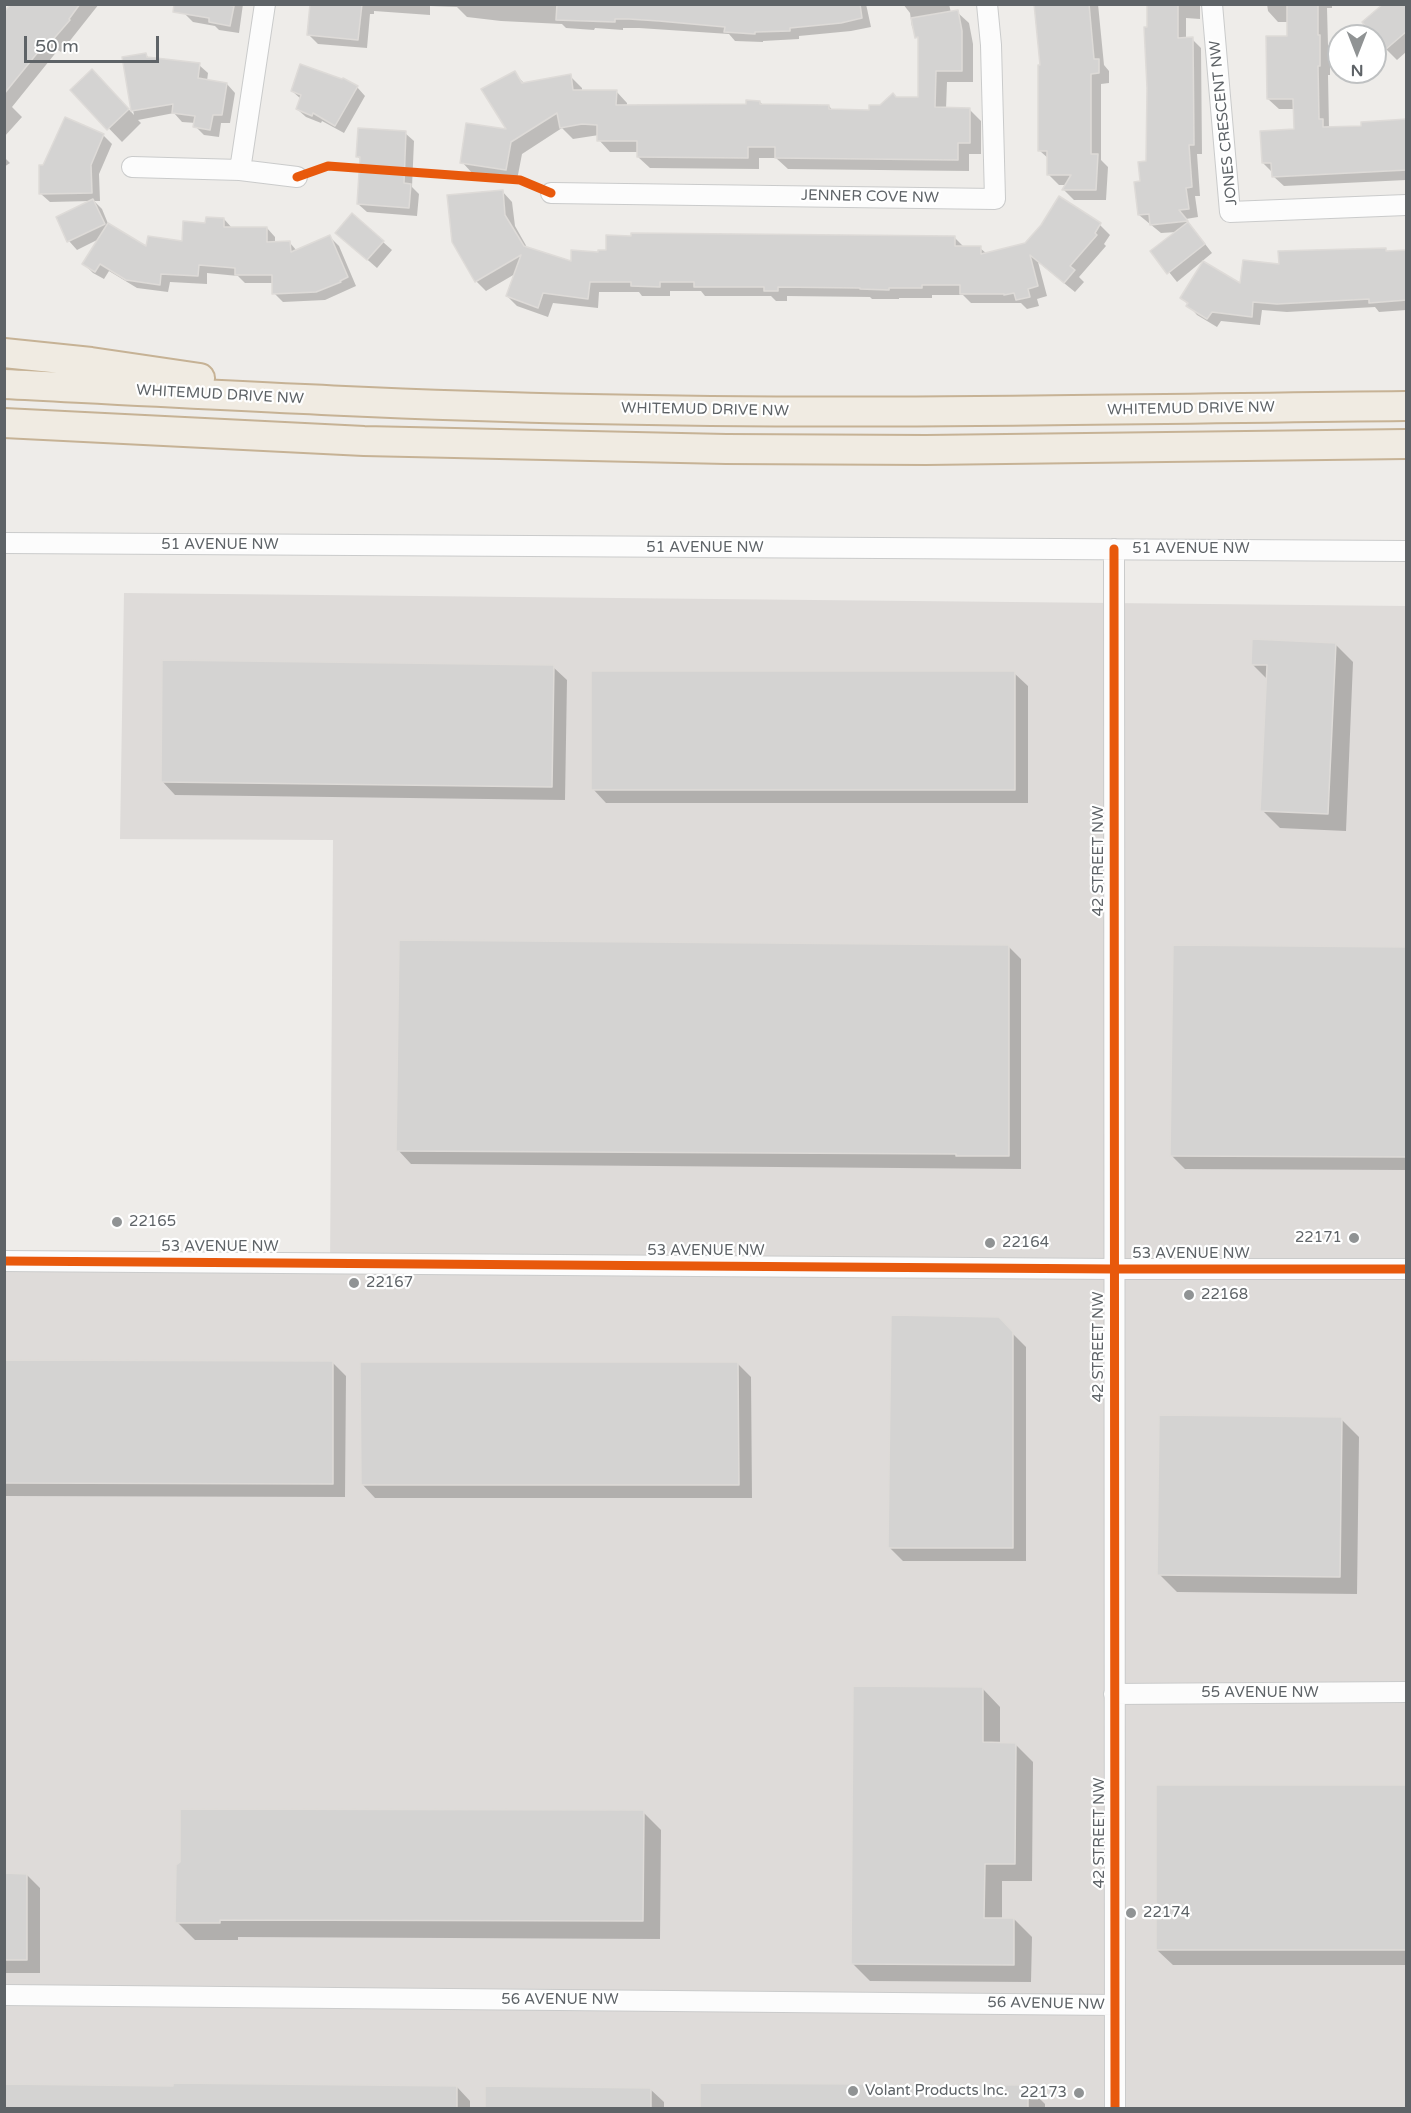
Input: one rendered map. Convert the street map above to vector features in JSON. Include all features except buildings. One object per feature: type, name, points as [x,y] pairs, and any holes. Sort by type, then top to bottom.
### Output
[{"type":"highway","points":[[4,353],[91,362],[368,403]]},
{"type":"highway","name":"WHITEMUD DRIVE NW","points":[[4,384],[368,403],[740,411],[931,412],[1407,406]]},
{"type":"highway","points":[[4,423],[364,441],[726,449],[926,450],[1407,444]]},
{"type":"highway","points":[[4,434],[50,426]]},
{"type":"street","points":[[240,170],[265,4]]},
{"type":"street","name":"JENNER COVE NW","points":[[551,193],[995,199],[991,45],[987,4]]},
{"type":"street","name":"JONES CRESCENT NW","points":[[1212,4],[1230,212],[1407,205]]},
{"type":"street","points":[[132,167],[240,170],[297,177]]},
{"type":"street","name":"51 AVENUE NW","points":[[4,543],[1407,551]]},
{"type":"street","name":"42 STREET NW","points":[[1114,549],[1115,2109]]},
{"type":"street","name":"53 AVENUE NW","points":[[4,1261],[1407,1269]]},
{"type":"street","name":"55 AVENUE NW","points":[[1114,1694],[1407,1692]]},
{"type":"street","name":"56 AVENUE NW","points":[[4,1995],[1115,2005]]},
{"type":"shaded area","points":[[124,593],[1406,606],[1406,2108],[5,2108],[5,1265],[330,1269],[333,840],[120,839]]},
{"type":"cycle path","points":[[297,177],[328,166],[520,180],[551,193]]},
{"type":"cycle path","points":[[1114,549],[1115,2108]]},
{"type":"cycle path","points":[[4,1261],[1406,1269]]},
{"type":"place","name":"22165","points":[[117,1222]]},
{"type":"place","name":"22171","points":[[1354,1238]]},
{"type":"place","name":"22164","points":[[990,1243]]},
{"type":"place","name":"22167","points":[[354,1283]]},
{"type":"place","name":"22168","points":[[1189,1295]]},
{"type":"place","name":"22174","points":[[1131,1913]]},
{"type":"place","name":"Volant Products Inc.","points":[[853,2091]]},
{"type":"place","name":"22173","points":[[1079,2093]]}]
